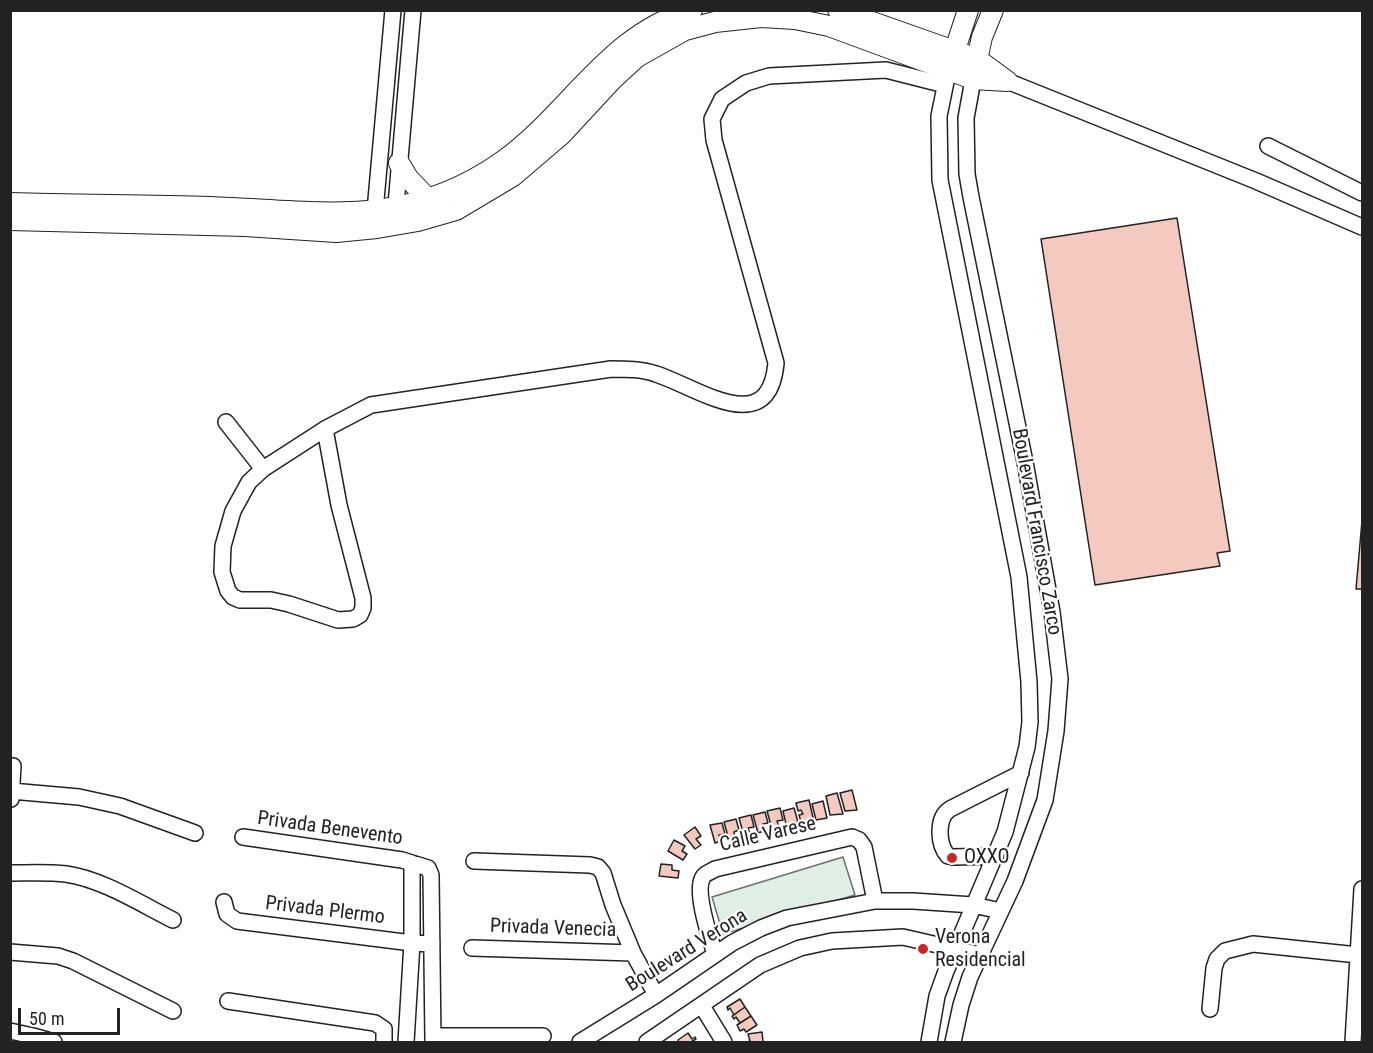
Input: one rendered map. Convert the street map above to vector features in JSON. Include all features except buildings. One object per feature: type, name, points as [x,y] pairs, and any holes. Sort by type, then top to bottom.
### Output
[{"type":"main road","points":[[10,203],[24,215],[336,232],[385,218],[429,200],[469,182],[502,162],[549,123],[599,67],[626,43],[662,22],[692,10]]},
{"type":"main road","points":[[838,10],[954,51],[975,69],[1007,81]]},
{"type":"main road","name":"Boulevard Francisco Zarco","points":[[946,78],[968,10]]},
{"type":"main road","name":"Boulevard Francisco Zarco","points":[[975,69],[982,37],[993,10]]},
{"type":"main road","points":[[385,218],[418,221],[456,210],[513,176],[561,135],[612,80],[637,57],[662,42],[716,22],[761,17],[795,19],[829,26],[946,78],[975,69]]},
{"type":"main road","points":[[399,163],[408,178],[429,200]]},
{"type":"street","points":[[385,218],[393,10]]},
{"type":"street","points":[[385,218],[399,163],[413,10]]},
{"type":"street","name":"Boulevard Francisco Zarco","points":[[953,1042],[970,977],[1015,881],[1045,800],[1056,731],[1060,679],[1052,612],[1025,462],[971,197],[966,118],[975,69]]},
{"type":"street","points":[[325,429],[339,505],[363,598],[360,615],[353,619],[338,620],[271,600],[240,600],[228,591],[222,572],[223,546],[233,511],[249,482],[263,469],[325,429],[371,405],[610,369],[653,372],[714,399],[743,405],[755,403],[775,380],[776,363],[714,140],[712,119],[722,99],[746,83],[769,76],[886,70],[946,78]]},
{"type":"street","name":"Boulevard Francisco Zarco","points":[[929,1042],[937,996],[1005,832],[1027,747],[1030,722],[1026,638],[1018,577],[940,180],[939,116],[946,78]]},
{"type":"street","points":[[1007,81],[1359,221]]},
{"type":"street","points":[[1268,146],[1362,194]]},
{"type":"street","points":[[226,422],[263,469]]},
{"type":"street","points":[[13,766],[11,796],[79,797],[120,806],[195,833]]},
{"type":"street","points":[[996,856],[953,857],[944,851],[940,821],[945,812],[1021,773]]},
{"type":"street","name":"Privada Benevento","points":[[243,837],[412,863]]},
{"type":"street","name":"Calle Varese","points":[[715,954],[700,895],[700,884],[704,875],[715,869],[852,837],[859,840],[864,847],[874,901]]},
{"type":"street","name":"Privada Venecia","points":[[474,861],[581,864],[598,867],[603,873],[613,905],[633,953],[656,995]]},
{"type":"street","points":[[406,1042],[412,943],[412,863],[426,866],[431,874],[433,1039],[543,1036]]},
{"type":"street","points":[[10,873],[66,874],[81,878],[102,885],[173,920]]},
{"type":"street","points":[[1353,1042],[1362,889]]},
{"type":"street","name":"Boulevard Verona","points":[[580,1042],[656,995],[715,954],[761,928],[788,918],[874,901],[973,905],[1001,911]]},
{"type":"street","name":"Privada Plermo","points":[[224,902],[227,914],[237,921],[432,944]]},
{"type":"street","points":[[647,1042],[760,965],[800,948],[832,941],[903,937],[981,955]]},
{"type":"street","points":[[1210,1009],[1214,968],[1217,959],[1225,951],[1253,944],[1358,955]]},
{"type":"street","name":"Privada Venecia","points":[[472,948],[633,953]]},
{"type":"street","points":[[10,951],[58,956],[73,961],[173,1011]]},
{"type":"street","points":[[228,1001],[375,1023],[384,1029],[384,1042]]},
{"type":"street","points":[[702,1006],[724,1042]]},
{"type":"street","points":[[10,1031],[54,1042]]},
{"type":"green space","points":[[843,857],[855,895],[723,934],[712,897]]},
{"type":"place","name":"OXXO","points":[[952,858]]},
{"type":"place","name":"Verona Residencial","points":[[923,949]]}]
